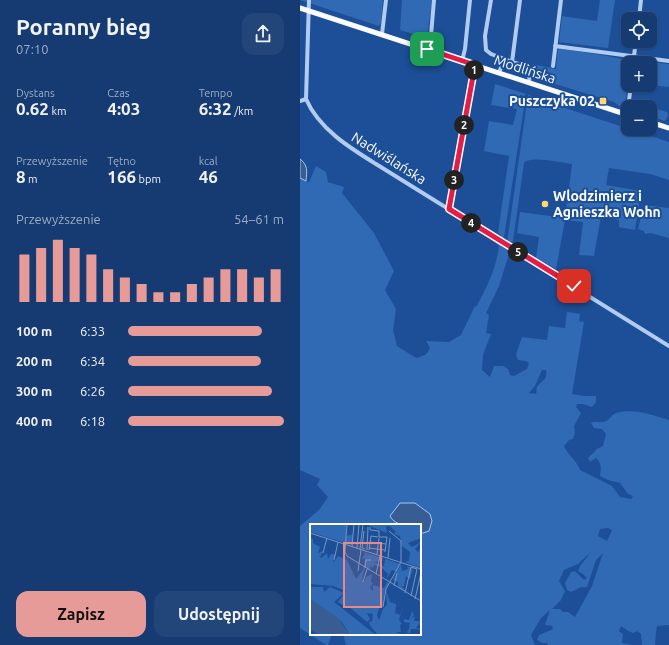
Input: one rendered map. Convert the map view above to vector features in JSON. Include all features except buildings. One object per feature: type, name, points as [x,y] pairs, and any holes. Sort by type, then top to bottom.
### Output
[{"type":"main road","name":"Modlińska","points":[[300,8],[621,113]]},
{"type":"main road","points":[[657,124],[669,128]]},
{"type":"street","points":[[300,101],[306,99],[309,0]]},
{"type":"street","points":[[382,34],[386,0]]},
{"type":"street","points":[[427,49],[431,35],[434,0]]},
{"type":"street","points":[[462,61],[465,49],[470,0]]},
{"type":"street","points":[[491,0],[485,45],[486,50],[490,54],[528,67],[530,69],[529,83]]},
{"type":"street","points":[[512,62],[520,0]]},
{"type":"street","points":[[553,66],[561,0]]},
{"type":"street","points":[[640,12],[641,0]]},
{"type":"street","points":[[555,46],[634,56],[635,48]]},
{"type":"street","points":[[499,73],[504,59]]},
{"type":"street","points":[[657,59],[669,61]]},
{"type":"street","points":[[449,209],[475,65]]},
{"type":"street","name":"Nadwiślańska","points":[[306,99],[313,112],[340,140],[350,148],[669,346]]},
{"type":"shaded area","points":[[300,0],[383,0],[381,22],[379,26]]},
{"type":"shaded area","points":[[402,0],[432,0],[427,38],[400,30]]},
{"type":"shaded area","points":[[600,0],[615,0],[608,48],[559,42],[562,16],[597,21]]},
{"type":"shaded area","points":[[558,48],[621,59],[621,92],[627,92],[626,100],[621,100],[621,106],[619,106],[614,102],[532,77],[533,64],[556,69]]},
{"type":"shaded area","points":[[657,63],[669,64],[669,87],[657,86]]},
{"type":"shaded area","points":[[495,84],[526,94],[524,96],[520,95],[518,102],[521,103],[523,99],[525,101],[504,237],[501,239],[501,235],[498,233],[509,156],[484,151],[489,121],[513,125],[517,109],[491,105]]},
{"type":"shaded area","points":[[528,95],[562,105],[562,107],[621,126],[621,136],[651,136],[669,142],[669,180],[650,174],[609,168],[606,185],[641,191],[635,230],[619,227],[619,220],[601,216],[594,256],[579,255],[583,222],[565,220],[556,269],[536,258],[539,237],[517,233],[520,212],[565,218],[572,164],[540,160],[533,160],[524,163],[513,241],[510,245],[507,243]]},
{"type":"shaded area","points":[[657,109],[667,112],[668,115],[665,121],[657,118]]},
{"type":"shaded area","points":[[300,159],[306,168],[306,181],[300,178]]},
{"type":"shaded area","points":[[316,166],[326,172],[328,182],[344,187],[342,193],[374,233],[394,271],[385,290],[396,309],[393,330],[397,346],[416,358],[425,355],[428,352],[430,348],[426,341],[449,342],[461,335],[487,285],[496,262],[499,246],[488,236],[507,248],[507,253],[509,254],[499,286],[486,313],[489,315],[486,333],[491,334],[483,355],[482,370],[490,377],[494,366],[503,366],[508,369],[510,375],[514,376],[527,369],[529,363],[518,360],[516,354],[522,337],[547,340],[549,326],[565,328],[567,312],[580,314],[579,321],[584,322],[572,394],[596,396],[596,402],[592,407],[577,404],[576,407],[581,413],[574,426],[575,433],[573,439],[569,440],[564,446],[580,470],[612,486],[620,497],[631,499],[633,496],[628,494],[620,483],[600,476],[601,469],[599,462],[596,458],[590,462],[588,458],[597,449],[603,446],[606,434],[602,429],[594,428],[591,423],[602,422],[616,413],[629,411],[650,414],[669,420],[669,625],[657,626],[655,645],[642,645],[641,634],[637,631],[633,633],[628,631],[621,626],[619,631],[623,634],[622,643],[632,645],[548,645],[547,643],[542,643],[537,640],[539,635],[553,629],[552,626],[545,625],[550,610],[541,618],[531,635],[535,645],[346,645],[343,635],[421,635],[421,524],[310,524],[310,635],[300,628],[300,526],[319,510],[328,497],[317,485],[320,479],[300,470],[300,178],[309,182]],"holes":[[[542,370],[546,370],[546,376],[537,387],[536,394],[529,393],[535,386]],[[608,528],[612,530],[607,541],[598,536],[600,529]],[[591,552],[578,571],[587,578],[584,580],[575,571],[571,572],[565,583],[567,590],[571,592],[581,587],[587,587],[596,560],[603,553],[592,586],[575,617],[568,612],[563,612],[560,609],[552,609],[561,600],[565,591],[559,581],[564,570],[578,564]]]},
{"type":"shaded area","points":[[644,205],[669,208],[669,238],[650,233],[645,234],[644,231],[638,229]]},
{"type":"shaded area","points":[[400,503],[415,503],[430,514],[432,521],[429,531],[421,534],[421,524],[399,524],[390,516]]},
{"type":"shaded area","points":[[311,635],[332,635],[328,645]]},
{"type":"place","name":"Puszczyka 02","points":[[603,101]]},
{"type":"place","name":"Wlodzimierz i Agnieszka Wohn","points":[[545,204]]},
{"type":"route","points":[[427,49],[475,65],[449,209],[574,286]]}]
